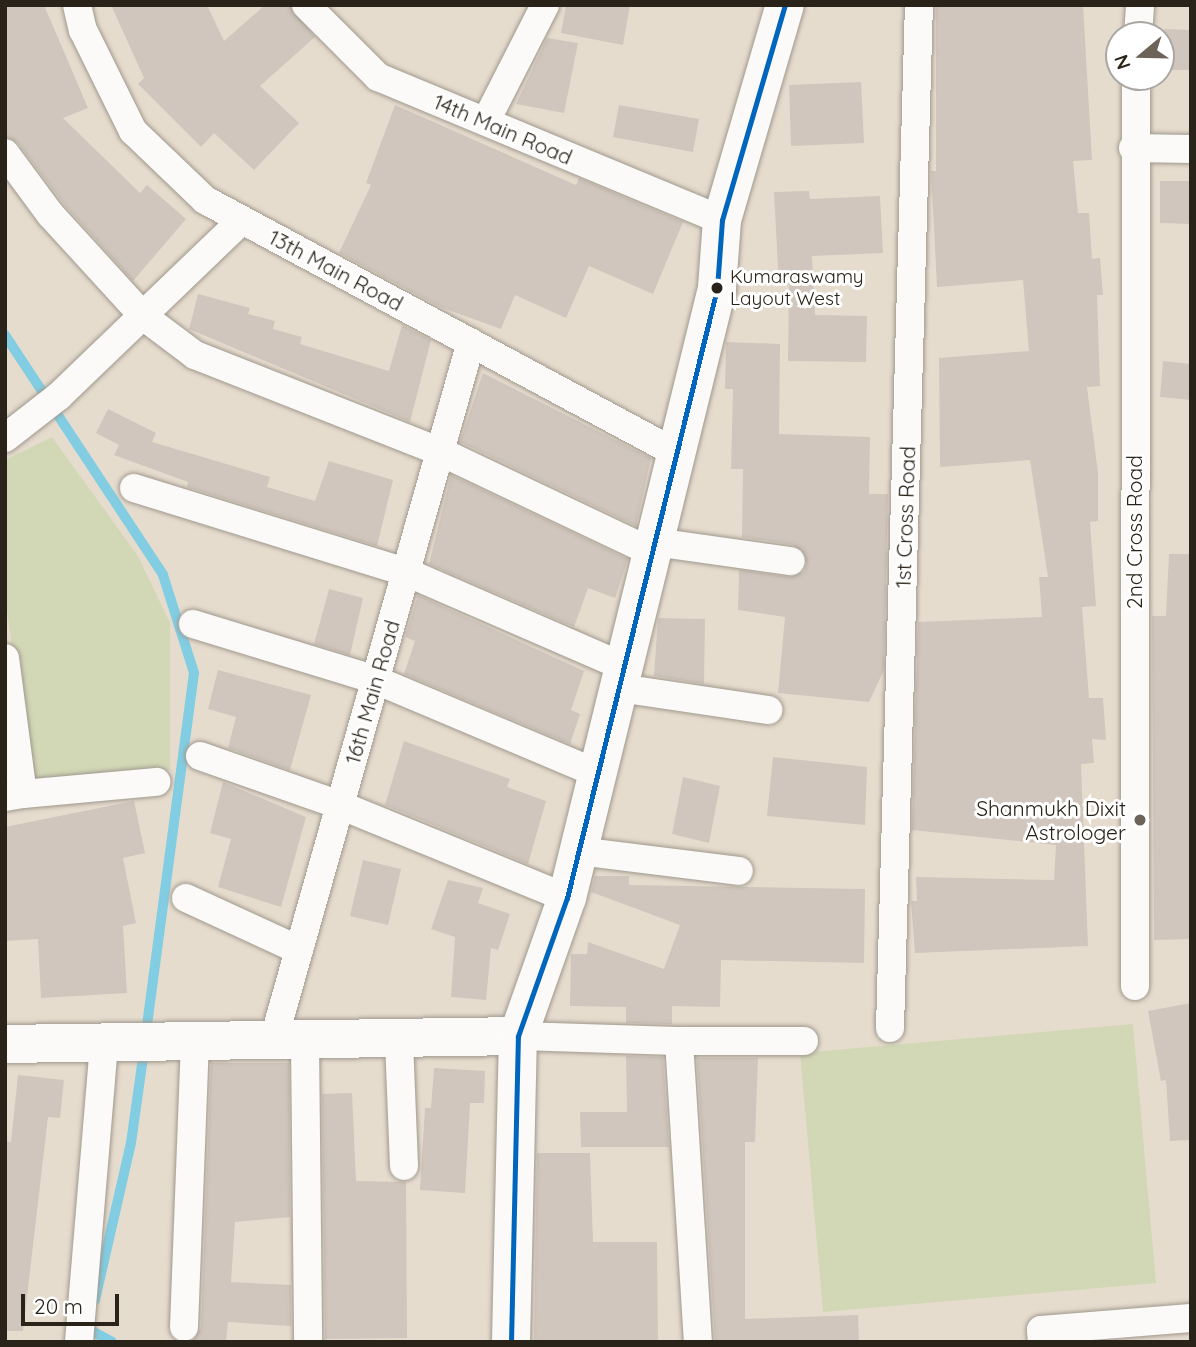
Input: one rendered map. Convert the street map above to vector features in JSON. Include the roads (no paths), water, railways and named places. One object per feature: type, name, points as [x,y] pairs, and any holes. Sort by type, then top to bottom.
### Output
[{"type":"street","name":"13th Main Road","points":[[77,5],[83,30],[133,131],[205,200],[677,453]]},
{"type":"street","name":"14th Main Road","points":[[306,5],[378,77],[722,220]]},
{"type":"street","points":[[486,121],[545,5]]},
{"type":"street","points":[[510,1342],[518,1036],[568,898],[717,288],[722,220],[785,5]]},
{"type":"street","name":"1st Cross Road","points":[[890,1028],[919,5]]},
{"type":"street","name":"2nd Cross Road","points":[[1135,91],[1133,148],[1135,986]]},
{"type":"street","points":[[1133,148],[1191,149]]},
{"type":"street","points":[[5,153],[50,214],[143,316],[195,355],[439,451],[654,547],[790,561]]},
{"type":"street","points":[[5,438],[48,404],[241,221]]},
{"type":"street","name":"16th Main Road","points":[[309,1342],[289,1042],[299,950],[471,342]]},
{"type":"street","points":[[134,488],[406,572],[622,678],[768,710]]},
{"type":"street","points":[[193,624],[376,680],[598,774]]},
{"type":"street","points":[[5,658],[14,796],[156,782]]},
{"type":"street","points":[[200,756],[340,805],[568,898]]},
{"type":"street","points":[[579,851],[739,871]]},
{"type":"street","points":[[186,898],[299,950]]},
{"type":"street","points":[[5,1044],[399,1041],[518,1036],[679,1041],[804,1041]]},
{"type":"street","points":[[399,1041],[404,1166]]},
{"type":"street","points":[[679,1041],[698,1342]]},
{"type":"street","points":[[79,1342],[119,1043]]},
{"type":"street","points":[[183,1043],[184,1327]]},
{"type":"street","points":[[1042,1342],[1041,1329],[1191,1318]]},
{"type":"waterway","points":[[5,335],[163,575],[194,673],[146,1035]]},
{"type":"waterway","points":[[95,1300],[131,1143],[144,1050]]},
{"type":"waterway","points":[[89,1324],[88,1329],[112,1342]]},
{"type":"place","name":"Kumaraswamy Layout West","points":[[717,288]]},
{"type":"place","name":"Shanmukh Dixit Astrologer","points":[[1140,820]]}]
